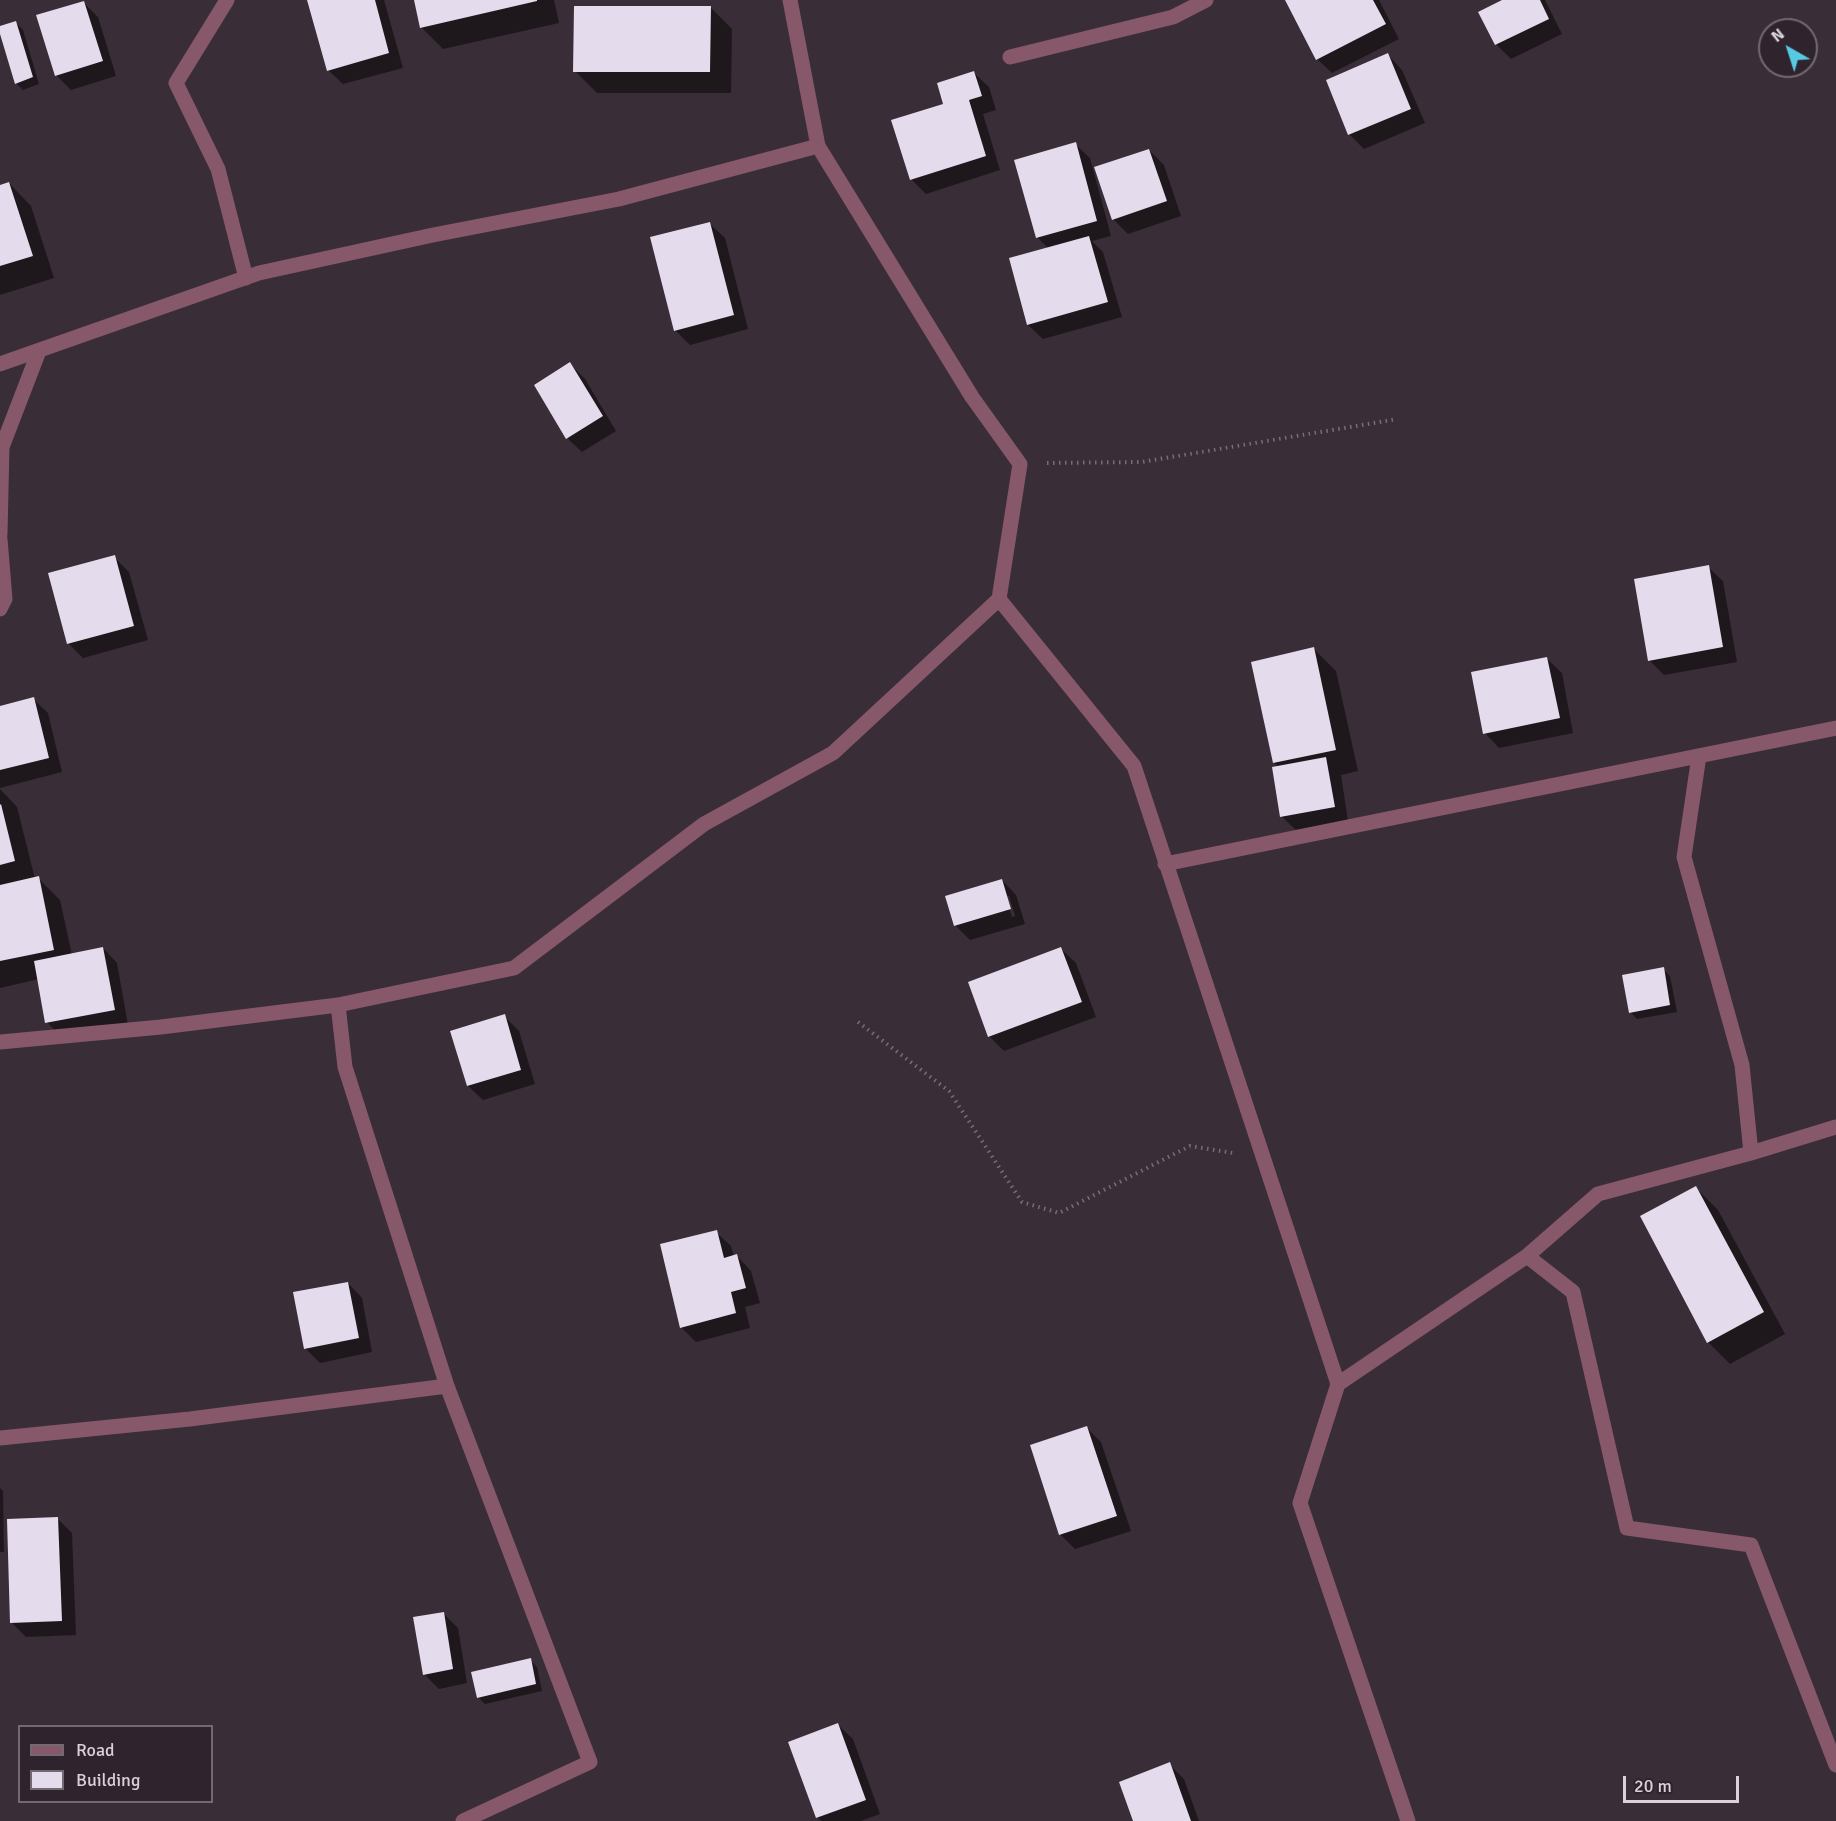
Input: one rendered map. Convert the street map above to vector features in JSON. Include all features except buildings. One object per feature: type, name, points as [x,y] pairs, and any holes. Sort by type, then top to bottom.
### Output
[{"type":"street","points":[[226,0],[176,83],[218,169],[246,278]]},
{"type":"street","points":[[0,1042],[161,1028],[338,1005],[514,968],[704,824],[832,753],[999,599],[1020,464],[972,397],[818,146],[790,0]]},
{"type":"street","points":[[1010,57],[1173,17],[1206,0]]},
{"type":"street","points":[[0,364],[259,273],[433,235],[619,199],[818,146]]},
{"type":"street","points":[[0,534],[2,447],[39,351]]},
{"type":"street","points":[[0,539],[5,599],[0,609]]},
{"type":"street","points":[[999,599],[1134,766],[1338,1384],[1300,1503],[1408,1821]]},
{"type":"street","points":[[1165,864],[1836,728]]},
{"type":"street","points":[[1699,756],[1684,857],[1742,1065],[1751,1153]]},
{"type":"street","points":[[338,1005],[345,1068],[447,1386],[590,1762],[463,1821]]},
{"type":"street","points":[[1338,1384],[1527,1256],[1598,1194],[1751,1153],[1836,1127]]},
{"type":"street","points":[[1527,1256],[1573,1292],[1626,1528],[1751,1545],[1836,1765]]},
{"type":"street","points":[[0,1438],[190,1419],[447,1386]]},
{"type":"path","points":[[1020,464],[1142,462],[1397,419]]},
{"type":"path","points":[[858,1022],[949,1091],[1022,1202],[1059,1213],[1190,1146],[1263,1158]]}]
